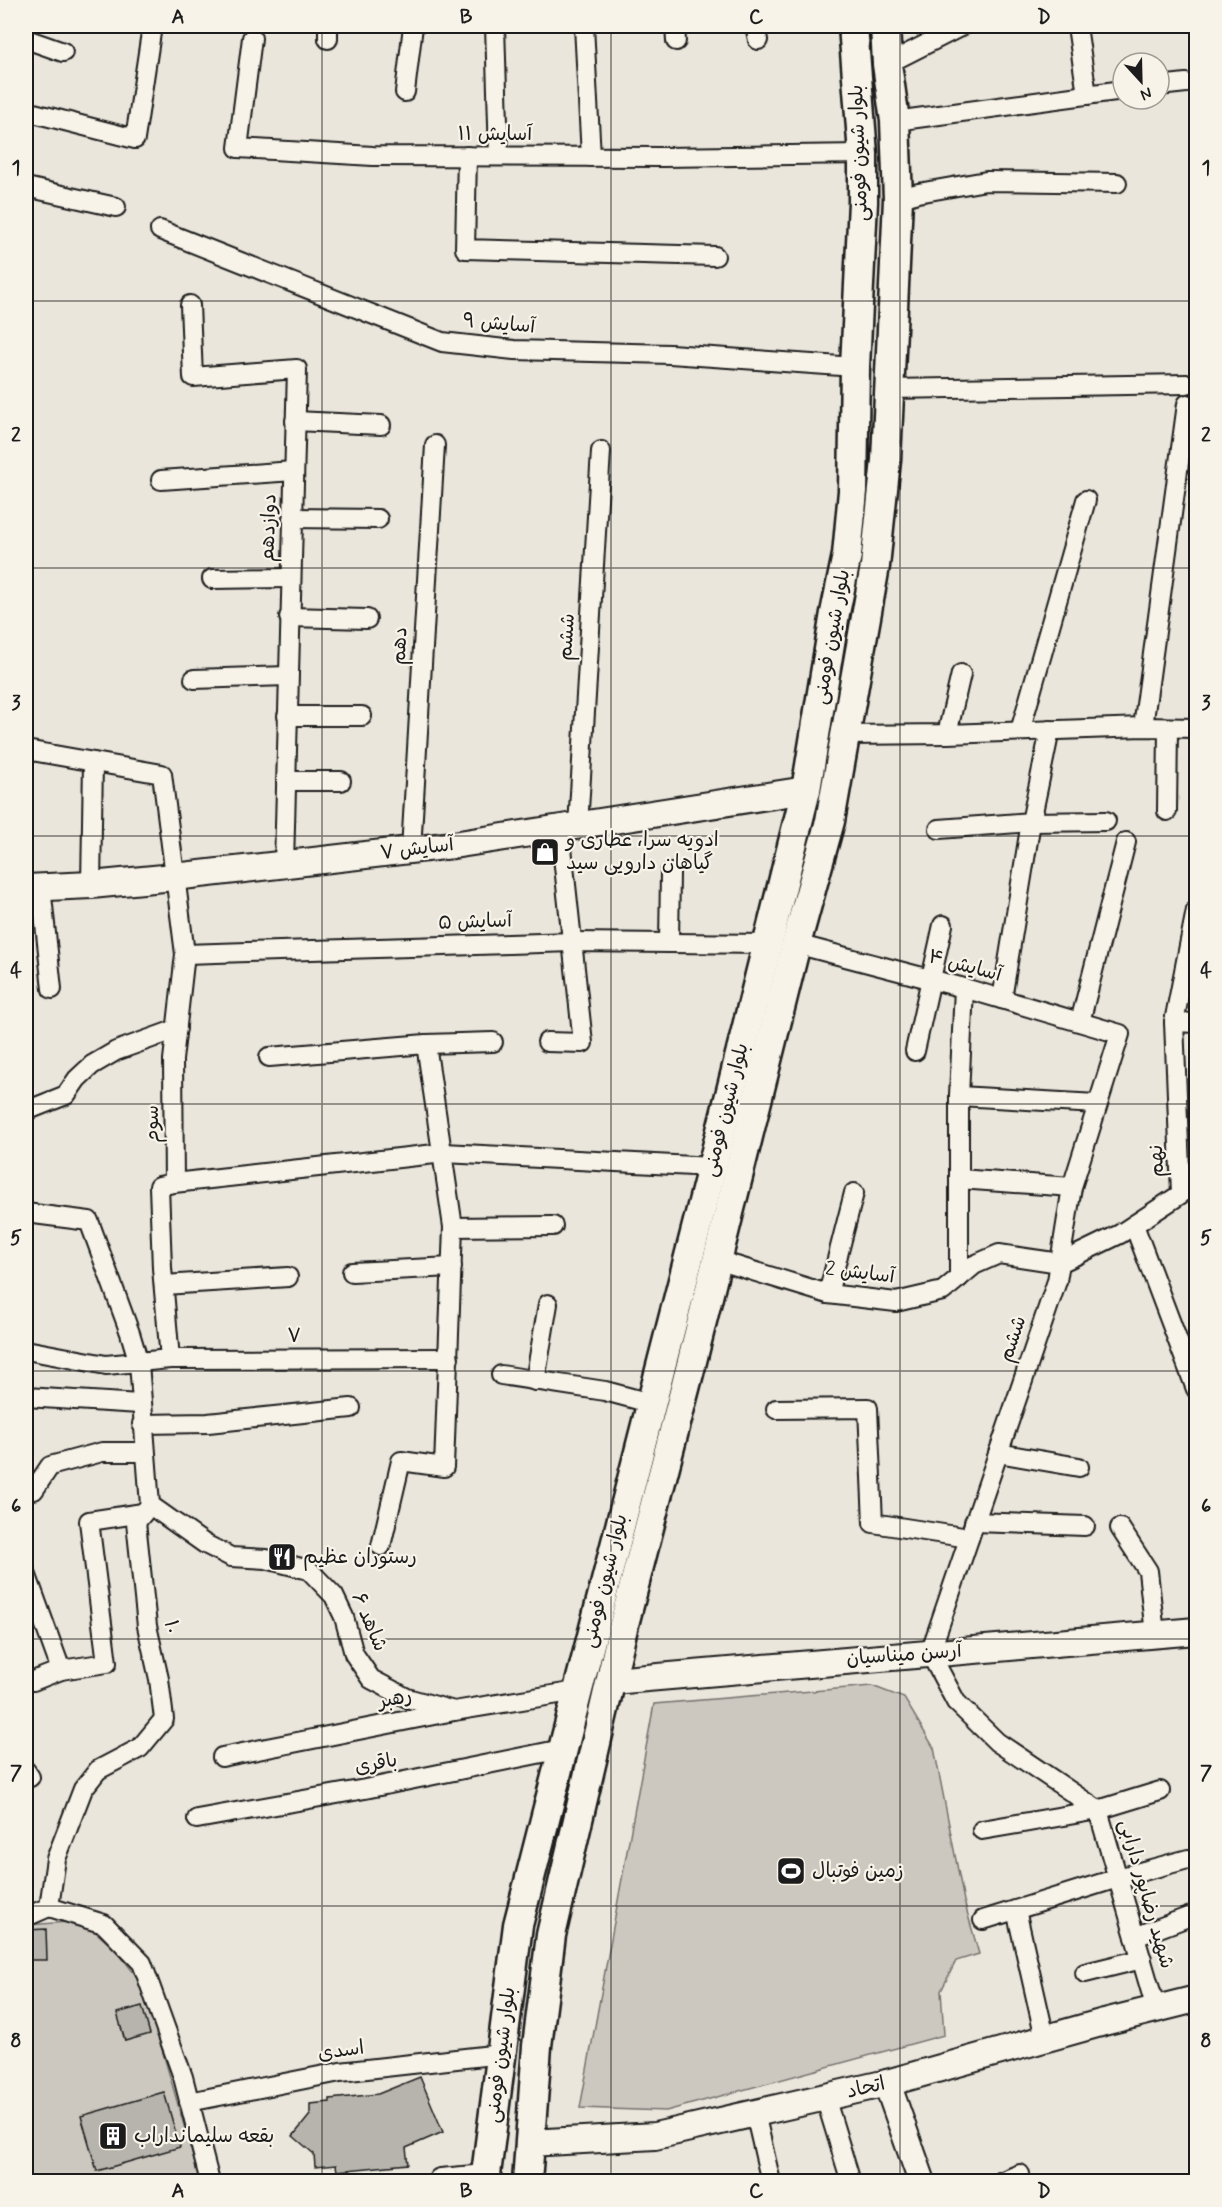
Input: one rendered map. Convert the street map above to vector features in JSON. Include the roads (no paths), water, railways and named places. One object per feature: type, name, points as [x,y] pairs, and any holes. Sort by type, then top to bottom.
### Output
[{"type":"main road","name":"بلوار شیون فومنی","points":[[485,2180],[518,1925],[806,790],[835,613],[847,555],[853,491],[855,367],[863,202],[863,154],[852,26]]},
{"type":"main road","name":"بلوار شیون فومنی","points":[[527,2181],[537,2046],[551,1935],[622,1632],[796,944],[831,821],[875,566],[884,493],[898,199],[895,121],[887,64],[885,26]]},
{"type":"main road","points":[[835,613],[866,620]]},
{"type":"street","points":[[26,111],[135,139],[152,26]]},
{"type":"street","points":[[405,92],[413,26]]},
{"type":"street","points":[[495,26],[499,156]]},
{"type":"street","points":[[584,26],[591,157]]},
{"type":"street","points":[[887,64],[962,26]]},
{"type":"street","points":[[1077,26],[1087,95]]},
{"type":"street","name":"آسایش ۱۱","points":[[252,38],[238,148],[373,156],[591,157],[863,154]]},
{"type":"street","points":[[26,39],[63,52]]},
{"type":"street","points":[[1171,84],[1186,82]]},
{"type":"street","points":[[895,121],[1111,92]]},
{"type":"street","points":[[467,156],[465,249],[715,256]]},
{"type":"street","points":[[898,199],[918,193],[986,181],[1117,183]]},
{"type":"street","points":[[26,187],[116,207]]},
{"type":"street","name":"آسایش ۹","points":[[159,230],[442,342],[514,350],[670,354],[855,367]]},
{"type":"street","name":"دوازدهم","points":[[190,305],[193,377],[297,369],[284,864]]},
{"type":"street","points":[[890,389],[1187,384]]},
{"type":"street","points":[[1143,727],[1187,404]]},
{"type":"street","points":[[295,421],[381,425]]},
{"type":"street","name":"دهم","points":[[411,850],[435,445]]},
{"type":"street","name":"ششم","points":[[547,1042],[583,1043],[573,942],[569,827],[601,451]]},
{"type":"street","points":[[162,480],[294,471]]},
{"type":"street","points":[[1020,730],[1086,500]]},
{"type":"street","points":[[292,518],[378,519]]},
{"type":"street","points":[[212,579],[290,578]]},
{"type":"street","points":[[289,617],[367,618]]},
{"type":"street","points":[[947,734],[961,674]]},
{"type":"street","points":[[194,680],[288,676]]},
{"type":"street","points":[[287,716],[362,716]]},
{"type":"street","points":[[845,735],[1143,727],[1197,728]]},
{"type":"street","points":[[1167,811],[1168,729]]},
{"type":"street","points":[[1002,999],[1031,822],[1050,730]]},
{"type":"street","points":[[26,750],[93,762],[91,885]]},
{"type":"street","name":"سوم","points":[[93,762],[162,774],[185,954],[173,1060],[174,1183]]},
{"type":"street","points":[[286,781],[341,781]]},
{"type":"street","name":"آسایش ۷","points":[[34,888],[174,877],[453,846],[806,790]]},
{"type":"street","points":[[939,829],[1031,822],[1106,821]]},
{"type":"street","points":[[1080,1022],[1126,842]]},
{"type":"street","points":[[669,943],[670,873]]},
{"type":"street","points":[[34,888],[52,989]]},
{"type":"street","points":[[1197,910],[1174,1022],[1197,1023]]},
{"type":"street","points":[[915,1051],[943,925]]},
{"type":"street","name":"آسایش ۵","points":[[185,954],[573,942],[767,944]]},
{"type":"street","name":"آسایش ۴","points":[[796,944],[964,988],[1120,1034]]},
{"type":"street","points":[[958,1278],[964,988]]},
{"type":"street","name":"نهم","points":[[1060,1263],[1120,1234],[1181,1194],[1174,1022]]},
{"type":"street","points":[[26,1111],[66,1095],[76,1079],[92,1065],[116,1051],[177,1029]]},
{"type":"street","name":"ششم","points":[[930,1653],[1057,1281],[1072,1187],[1120,1034]]},
{"type":"street","points":[[269,1057],[426,1044],[493,1042]]},
{"type":"street","points":[[381,1546],[401,1461],[444,1467],[453,1227],[444,1153],[426,1044]]},
{"type":"street","points":[[960,1096],[1097,1104]]},
{"type":"street","points":[[170,1359],[159,1186],[444,1153],[712,1167]]},
{"type":"street","points":[[959,1179],[1072,1187]]},
{"type":"street","points":[[828,1294],[854,1193]]},
{"type":"street","name":"۱۰","points":[[26,1213],[89,1221],[139,1363],[147,1509],[136,1522],[147,1626],[159,1679],[164,1719],[140,1749],[98,1770],[83,1790],[56,1859],[48,1907]]},
{"type":"street","points":[[1134,1225],[1197,1389]]},
{"type":"street","points":[[453,1227],[553,1226]]},
{"type":"street","name":"آسایش 2","points":[[717,1260],[828,1294],[896,1302],[943,1291],[974,1265],[999,1254],[1060,1263]]},
{"type":"street","points":[[352,1272],[452,1267]]},
{"type":"street","points":[[164,1285],[288,1277]]},
{"type":"street","points":[[535,1381],[548,1305]]},
{"type":"street","name":"۷","points":[[26,1350],[106,1365],[170,1359],[449,1358]]},
{"type":"street","points":[[501,1375],[605,1391],[650,1403]]},
{"type":"street","points":[[26,1397],[140,1404]]},
{"type":"street","points":[[142,1424],[208,1424],[351,1408]]},
{"type":"street","points":[[776,1409],[868,1408],[873,1523],[971,1530],[1085,1526]]},
{"type":"street","points":[[26,1490],[34,1490],[50,1466],[102,1452],[145,1452]]},
{"type":"street","points":[[998,1454],[1079,1467]]},
{"type":"street","points":[[26,1681],[33,1682],[61,1670],[107,1663],[89,1521],[147,1509]]},
{"type":"street","name":"شاهد ۶","points":[[147,1509],[231,1557],[266,1560],[309,1570],[334,1596],[344,1617],[354,1654],[371,1679],[407,1698],[454,1711]]},
{"type":"street","points":[[1120,1528],[1148,1571],[1155,1634]]},
{"type":"street","points":[[26,1574],[61,1670]]},
{"type":"street","name":"آرسن میناسیان","points":[[612,1680],[1197,1631]]},
{"type":"street","name":"شهید رضاپور دارابی","points":[[930,1653],[956,1701],[997,1742],[1098,1810],[1156,2009]]},
{"type":"street","name":"رهبر","points":[[222,1757],[454,1711],[577,1690]]},
{"type":"street","name":"باقری","points":[[197,1819],[365,1789],[562,1749]]},
{"type":"street","points":[[982,1830],[1098,1810],[1160,1791]]},
{"type":"street","points":[[983,1920],[1188,1859]]},
{"type":"street","points":[[26,1917],[48,1907],[104,1924],[142,1963],[183,2077],[210,2181]]},
{"type":"street","points":[[1016,1910],[1045,2038]]},
{"type":"street","points":[[1135,1937],[1197,1914]]},
{"type":"street","points":[[1085,1973],[1142,1959]]},
{"type":"street","name":"اتحاد","points":[[529,2143],[655,2136],[887,2083],[1045,2038],[1197,1999]]},
{"type":"street","name":"اسدی","points":[[189,2102],[340,2072],[501,2054]]},
{"type":"street","points":[[887,2083],[922,2181]]},
{"type":"street","points":[[825,2097],[851,2181]]},
{"type":"street","points":[[755,2113],[771,2181]]},
{"type":"street","points":[[1000,2181],[1020,2174]]},
{"type":"street","points":[[441,2181],[485,2180]]},
{"type":"place","name":"ادویه سرا، عطاری و گیاهان دارویی سید","points":[[545,852]]},
{"type":"place","name":"رستوران عظیم","points":[[282,1557]]},
{"type":"place","name":"زمین فوتبال","points":[[791,1871]]},
{"type":"place","name":"بقعه سلیمانداراب","points":[[113,2136]]}]
